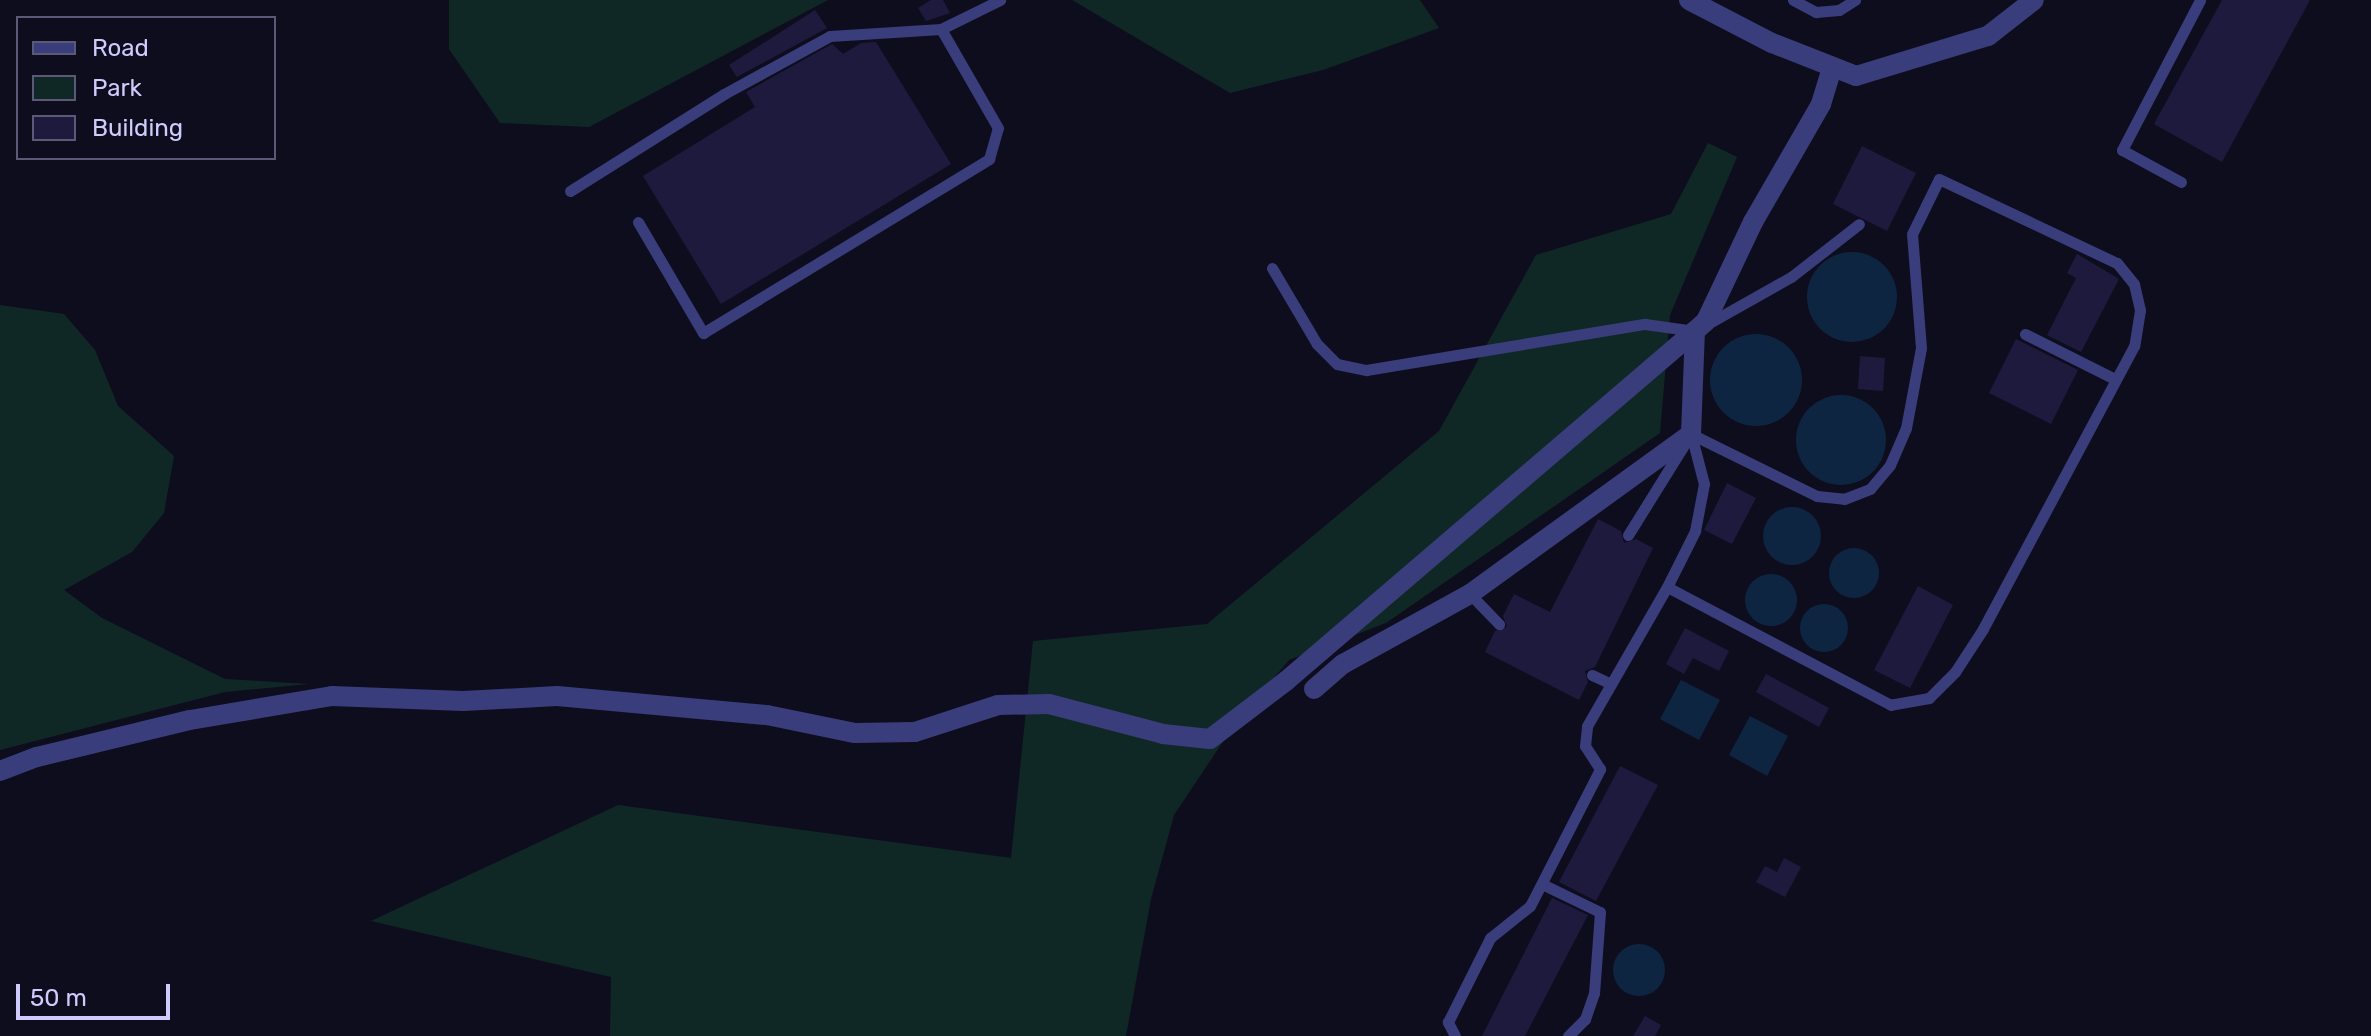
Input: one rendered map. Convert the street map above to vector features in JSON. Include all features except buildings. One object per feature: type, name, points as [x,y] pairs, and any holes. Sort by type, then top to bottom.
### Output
[{"type":"street","points":[[1689,0],[1831,71],[1856,76],[1988,36],[2034,0]]},
{"type":"street","points":[[0,771],[37,757],[190,720],[332,696],[463,701],[557,696],[767,715],[855,733],[915,732],[998,705],[1049,704],[1163,734],[1210,739],[1286,681],[1706,321],[1753,222],[1821,104],[1831,71]]},
{"type":"street","points":[[1314,689],[1343,664],[1470,594],[1691,434],[1695,331]]},
{"type":"lane","points":[[570,191],[724,94],[830,36],[941,29],[1000,0]]},
{"type":"lane","points":[[1793,0],[1816,12],[1839,10],[1855,0]]},
{"type":"lane","points":[[2181,182],[2122,150],[2200,0]]},
{"type":"lane","points":[[638,222],[703,333],[989,159],[998,128],[941,29]]},
{"type":"lane","points":[[1667,587],[1891,705],[1929,698],[1955,672],[1983,629],[2134,346],[2140,310],[2134,284],[2117,263],[1939,179],[1912,234],[1921,348],[1906,428],[1890,465],[1870,489],[1844,499],[1817,496],[1691,434]]},
{"type":"lane","points":[[1272,268],[1317,344],[1337,364],[1366,370],[1645,324],[1695,331],[1791,277],[1859,224]]},
{"type":"lane","points":[[2025,334],[2115,379]]},
{"type":"lane","points":[[1628,535],[1691,434]]},
{"type":"lane","points":[[1455,1036],[1448,1022],[1490,938],[1530,906],[1600,769],[1585,746],[1587,726],[1667,587],[1695,531],[1704,484],[1691,434]]},
{"type":"lane","points":[[1470,594],[1499,624]]},
{"type":"lane","points":[[1592,675],[1611,684]]},
{"type":"lane","points":[[1542,884],[1600,912],[1594,993],[1585,1019],[1568,1036]]},
{"type":"green space","points":[[449,0],[828,0],[589,127],[500,123],[449,49]]},
{"type":"green space","points":[[1072,0],[1420,0],[1439,28],[1323,70],[1230,93]]},
{"type":"green space","points":[[1708,143],[1737,157],[1670,315],[1660,433],[1386,623],[1289,660],[1232,728],[1174,815],[1151,899],[1126,1036],[610,1036],[611,977],[371,921],[618,805],[1011,858],[1033,641],[1207,624],[1439,431],[1536,255],[1671,214]]},
{"type":"green space","points":[[0,305],[64,314],[95,350],[118,406],[174,456],[164,513],[132,552],[64,590],[102,618],[225,679],[309,684],[225,692],[0,750]]},
{"type":"water","points":[[1852,252],[1869,256],[1884,265],[1893,280],[1897,297],[1893,314],[1884,329],[1869,338],[1852,342],[1835,338],[1820,329],[1811,314],[1807,297],[1811,280],[1820,265],[1835,256]]},
{"type":"water","points":[[1756,334],[1773,338],[1788,348],[1798,363],[1802,380],[1798,397],[1788,412],[1773,422],[1756,426],[1739,422],[1724,412],[1714,397],[1710,380],[1714,363],[1724,348],[1739,338]]},
{"type":"water","points":[[1841,395],[1858,399],[1873,408],[1882,423],[1886,440],[1882,457],[1873,472],[1858,481],[1841,485],[1824,481],[1809,472],[1800,457],[1796,440],[1800,423],[1809,408],[1824,399]]},
{"type":"water","points":[[1792,507],[1812,516],[1821,536],[1812,556],[1792,565],[1772,556],[1763,536],[1772,516]]},
{"type":"water","points":[[1854,548],[1871,556],[1879,573],[1871,590],[1854,598],[1837,590],[1829,573],[1837,556]]},
{"type":"water","points":[[1771,574],[1789,582],[1797,600],[1789,618],[1771,626],[1753,618],[1745,600],[1753,582]]},
{"type":"water","points":[[1824,604],[1833,605],[1841,611],[1847,619],[1847,637],[1841,645],[1833,651],[1824,652],[1815,651],[1807,645],[1801,637],[1800,628],[1801,619],[1807,611],[1815,605]]},
{"type":"water","points":[[1681,680],[1720,700],[1699,740],[1660,719]]},
{"type":"water","points":[[1750,716],[1788,736],[1767,776],[1729,755]]},
{"type":"water","points":[[1639,944],[1657,952],[1665,970],[1657,988],[1639,996],[1621,988],[1613,970],[1621,952]]}]
